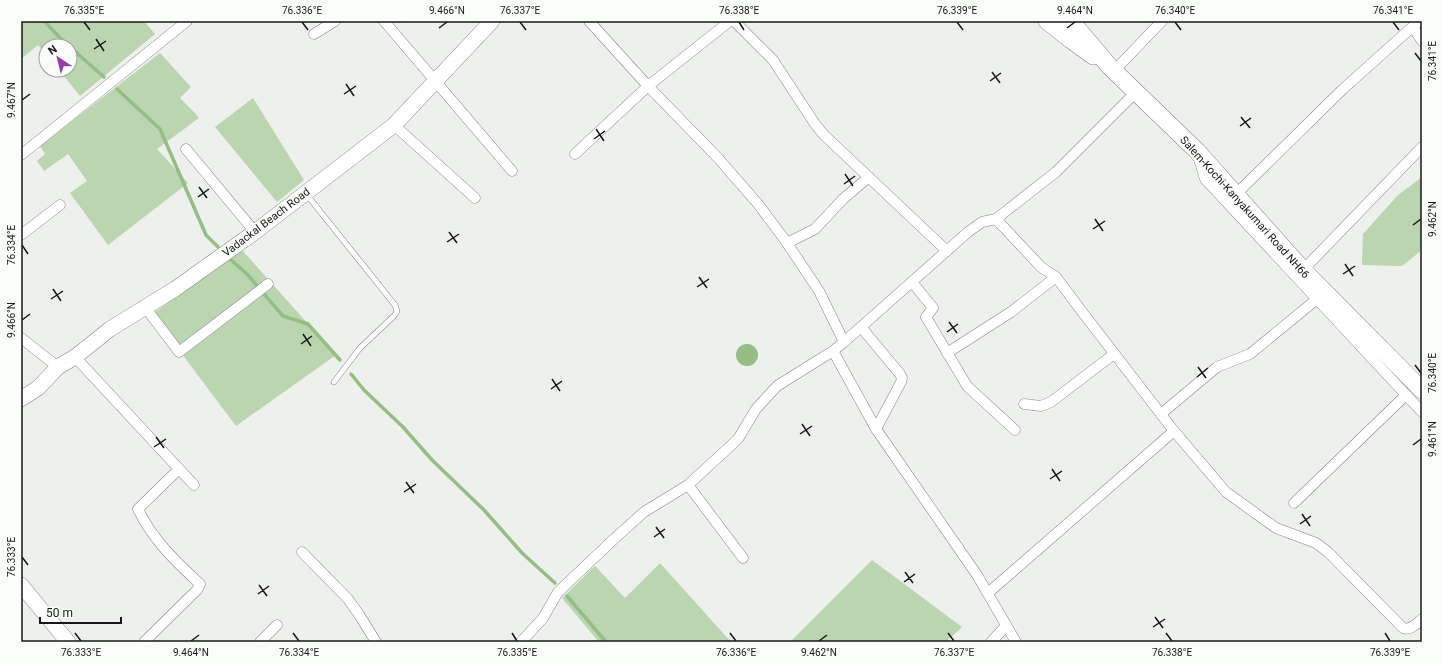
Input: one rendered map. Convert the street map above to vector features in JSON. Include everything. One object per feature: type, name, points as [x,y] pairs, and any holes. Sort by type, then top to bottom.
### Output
[{"type":"highway","points":[[1047,21],[1112,69]]},
{"type":"highway","name":"Salem-Kochi-Kanyakumari Road NH66","points":[[1071,21],[1112,69],[1197,152],[1303,270],[1417,388]]},
{"type":"main road","name":"Vadackal Beach Road","points":[[21,399],[38,388],[58,367],[75,357],[110,329],[175,289],[255,232],[394,125],[492,21]]},
{"type":"main road","points":[[21,585],[68,642]]},
{"type":"street","points":[[21,155],[187,21]]},
{"type":"street","points":[[314,34],[334,21]]},
{"type":"street","points":[[384,21],[512,172]]},
{"type":"street","points":[[589,21],[648,86],[718,158],[758,204],[787,243],[819,291],[844,342]]},
{"type":"street","points":[[575,154],[648,86],[730,21]]},
{"type":"street","points":[[734,21],[774,60],[824,135],[947,251]]},
{"type":"street","points":[[1112,69],[1162,21]]},
{"type":"street","points":[[1236,194],[1343,89],[1416,24],[1422,41]]},
{"type":"street","points":[[521,642],[543,618],[558,592],[614,539],[644,512],[688,485],[738,438],[756,409],[777,386],[833,351],[968,232],[982,222],[996,219],[1056,172],[1136,92]]},
{"type":"street","points":[[394,125],[475,198]]},
{"type":"street","points":[[1303,270],[1422,147]]},
{"type":"street","points":[[186,149],[255,232]]},
{"type":"street","points":[[1197,152],[1204,179],[1317,299],[1417,388],[1422,412]]},
{"type":"street","points":[[787,243],[815,229],[843,200],[869,177]]},
{"type":"street","points":[[21,236],[60,205]]},
{"type":"street","points":[[996,219],[1041,267],[1056,277],[1174,431],[1226,492],[1276,528],[1316,543],[1328,552],[1403,628],[1407,630],[1422,619]]},
{"type":"street","points":[[947,353],[1011,312],[1056,277]]},
{"type":"street","points":[[912,282],[933,308],[926,317],[967,386],[1015,430]]},
{"type":"street","points":[[145,307],[179,352],[263,288]]},
{"type":"street","points":[[1161,414],[1218,367],[1250,354],[1317,299]]},
{"type":"street","points":[[861,327],[902,378],[876,429]]},
{"type":"street","points":[[21,338],[58,367]]},
{"type":"street","points":[[833,351],[876,429],[977,575],[1016,642]]},
{"type":"street","points":[[1024,404],[1041,406],[1051,402],[1114,354]]},
{"type":"street","points":[[75,357],[194,485]]},
{"type":"street","points":[[1294,503],[1417,388]]},
{"type":"street","points":[[988,593],[1174,431]]},
{"type":"street","points":[[144,642],[197,590],[200,584],[170,556],[143,520],[138,509],[179,469]]},
{"type":"street","points":[[688,485],[743,558]]},
{"type":"street","points":[[302,552],[348,599],[376,642]]},
{"type":"street","points":[[260,642],[277,625]]},
{"type":"street","points":[[991,642],[1006,626]]},
{"type":"lane","points":[[305,192],[394,305],[397,311],[395,315],[360,348],[334,382]]},
{"type":"shaded area","points":[[21,21],[144,21],[155,34],[80,96],[65,78],[78,78],[78,38],[38,38],[38,45],[21,59]]},
{"type":"shaded area","points":[[160,53],[191,87],[180,98],[199,118],[157,149],[188,183],[108,245],[70,193],[87,181],[68,154],[44,171],[37,161],[45,154],[40,146]]},
{"type":"shaded area","points":[[253,98],[304,180],[277,202],[215,127]]},
{"type":"shaded area","points":[[1422,177],[1422,250],[1402,266],[1362,265],[1363,234],[1398,195]]},
{"type":"shaded area","points":[[242,250],[336,355],[236,426],[152,314]]},
{"type":"shaded area","points":[[747,344],[755,347],[758,355],[755,363],[747,366],[739,363],[736,355],[739,347]]},
{"type":"shaded area","points":[[872,560],[962,627],[946,642],[790,642]]},
{"type":"shaded area","points":[[660,563],[731,642],[599,642],[562,598],[595,566],[625,598]]},
{"type":"waterway","points":[[44,21],[60,38]]},
{"type":"waterway","points":[[78,54],[104,77]]},
{"type":"waterway","points":[[117,89],[160,129],[206,235],[218,247]]},
{"type":"waterway","points":[[231,260],[247,274],[283,316],[308,324],[340,360]]},
{"type":"waterway","points":[[351,374],[364,390],[403,427],[432,460],[484,510],[522,553],[555,583]]},
{"type":"waterway","points":[[567,596],[606,642]]}]
